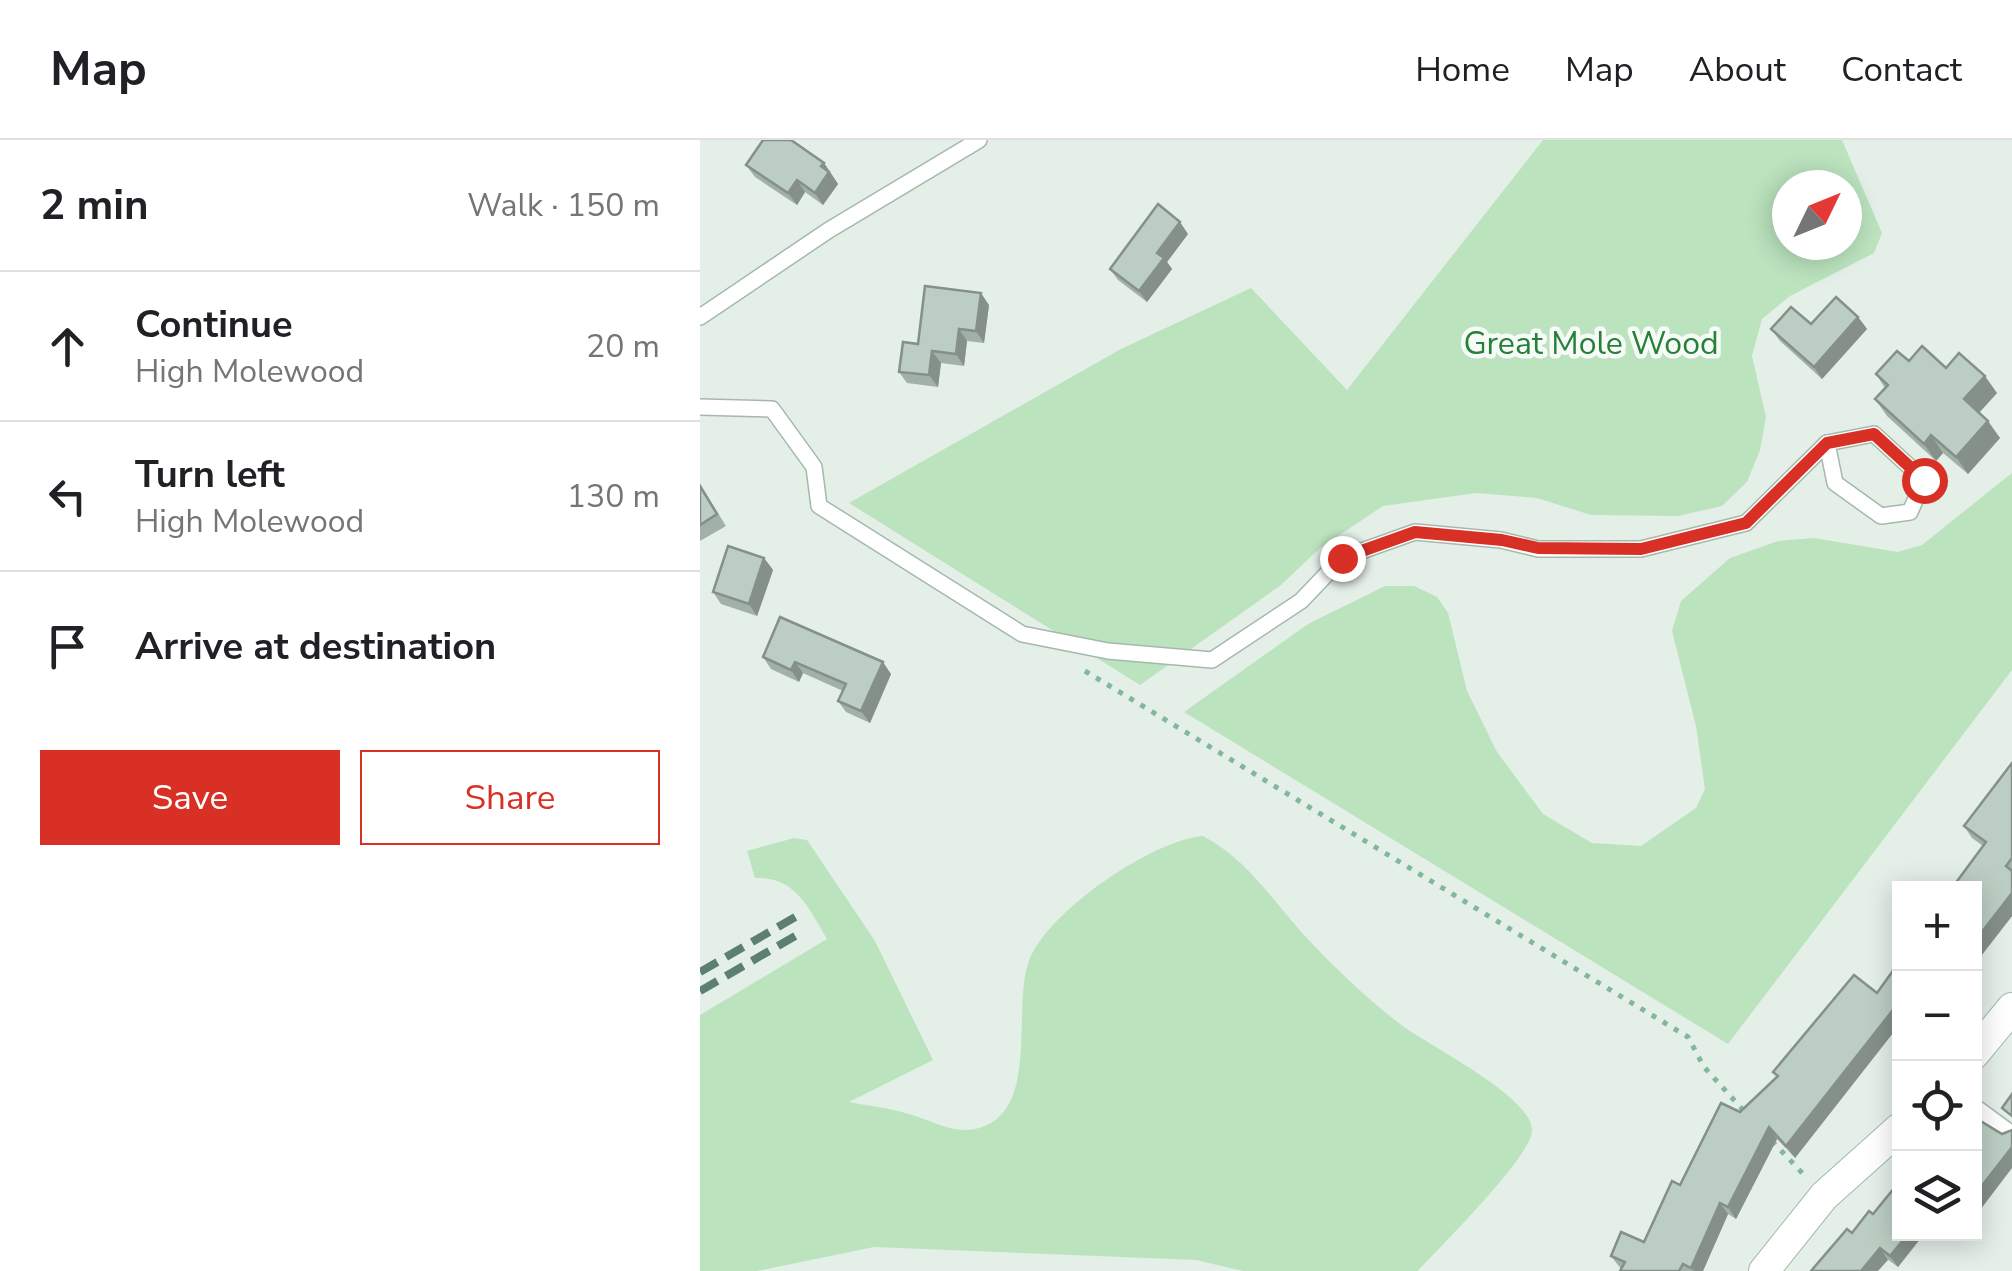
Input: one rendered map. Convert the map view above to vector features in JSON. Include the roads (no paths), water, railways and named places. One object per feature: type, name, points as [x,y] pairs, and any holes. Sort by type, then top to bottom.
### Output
[{"type":"street","points":[[1982,1044],[2012,1008]]},
{"type":"street","points":[[1764,1271],[1824,1196],[1892,1135]]},
{"type":"lane","points":[[700,317],[829,230],[979,140]]},
{"type":"lane","points":[[700,406],[772,410],[814,468],[819,506],[1022,634],[1108,651],[1212,660],[1301,601],[1342,558],[1360,551],[1415,532],[1502,540],[1538,548],[1641,549],[1746,523],[1827,443],[1874,434],[1924,480],[1910,512],[1881,516],[1835,483],[1827,443]]},
{"type":"lane","points":[[1982,1112],[2012,1134]]},
{"type":"railway","points":[[700,972],[797,916]]},
{"type":"railway","points":[[700,991],[802,932]]},
{"type":"park label","name":"Great Mole Wood","points":[[1591,343]]}]
